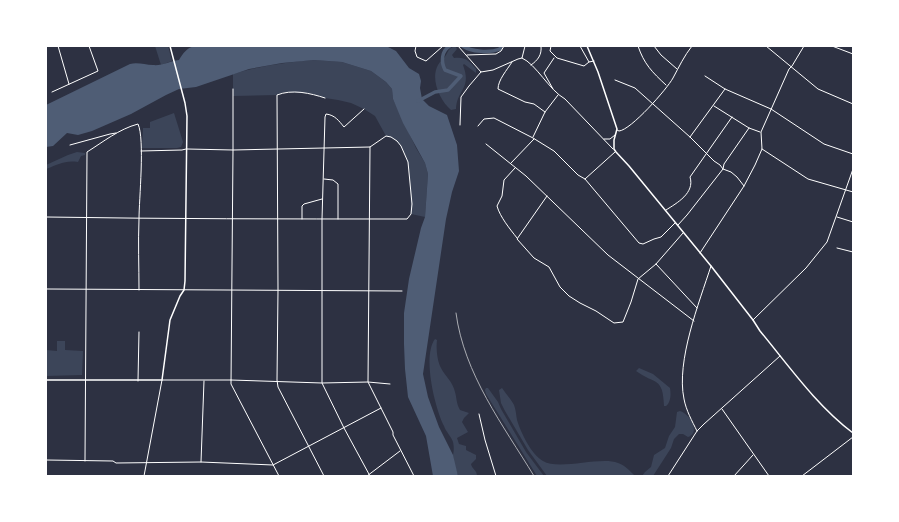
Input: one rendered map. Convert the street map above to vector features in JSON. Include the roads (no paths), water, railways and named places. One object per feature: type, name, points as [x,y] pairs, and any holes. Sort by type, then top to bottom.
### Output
[{"type":"main road","points":[[46,380],[162,380],[170,320],[184,290],[185,281],[187,128],[185,104],[170,46]]},
{"type":"main road","points":[[587,46],[594,61],[617,129],[614,144],[616,152],[678,225],[760,331],[821,405],[853,433]]},
{"type":"street","points":[[58,46],[69,84]]},
{"type":"street","points":[[52,92],[98,71],[89,46]]},
{"type":"street","points":[[416,46],[415,51],[417,57],[426,61],[443,46]]},
{"type":"street","points":[[458,46],[481,72]]},
{"type":"street","points":[[466,55],[496,54],[501,51],[504,46]]},
{"type":"street","points":[[522,58],[525,46]]},
{"type":"street","points":[[531,65],[538,58],[541,52],[541,46]]},
{"type":"street","points":[[551,46],[550,51],[555,57],[584,66],[589,62],[594,61]]},
{"type":"street","points":[[580,46],[589,62]]},
{"type":"street","points":[[638,46],[642,59],[650,71],[667,86]]},
{"type":"street","points":[[654,46],[677,69]]},
{"type":"street","points":[[617,129],[619,131],[624,130],[636,121],[653,103],[673,79],[677,69],[692,46]]},
{"type":"street","points":[[766,46],[818,89],[853,104]]},
{"type":"street","points":[[700,253],[756,165],[762,149],[761,132],[789,69],[804,46]]},
{"type":"street","points":[[832,46],[853,54]]},
{"type":"street","points":[[553,89],[544,73],[555,57]]},
{"type":"street","points":[[460,125],[461,97],[481,72],[493,70],[522,58]]},
{"type":"street","points":[[522,58],[531,65],[616,152],[585,179]]},
{"type":"street","points":[[513,61],[501,80],[498,89],[525,102],[534,104],[545,112]]},
{"type":"street","points":[[706,76],[725,89],[770,110],[824,144],[853,154]]},
{"type":"street","points":[[615,80],[635,88],[723,169],[731,172],[737,177],[744,186]]},
{"type":"street","points":[[233,89],[233,290],[231,380],[249,419],[279,476]]},
{"type":"street","points":[[690,137],[725,89]]},
{"type":"street","points":[[324,476],[278,387],[277,380],[277,95],[284,92],[310,93],[325,98]]},
{"type":"street","points":[[511,163],[534,138],[545,112],[558,94]]},
{"type":"street","points":[[714,106],[749,128],[761,132]]},
{"type":"street","points":[[364,109],[344,127],[333,115],[326,114],[325,117],[322,219],[322,382],[344,428],[370,475]]},
{"type":"street","points":[[665,210],[679,201],[691,189],[692,182],[690,178],[732,117]]},
{"type":"street","points":[[478,126],[484,119],[494,118],[534,138],[554,151],[582,179],[585,179],[638,243],[643,244],[654,238],[661,237],[676,223]]},
{"type":"street","points":[[85,461],[87,152],[117,133],[130,126],[138,124],[140,128],[141,150],[139,290]]},
{"type":"street","points":[[678,225],[723,169],[724,164],[749,128]]},
{"type":"street","points":[[70,145],[117,133]]},
{"type":"street","points":[[604,139],[610,139],[616,134]]},
{"type":"street","points":[[46,218],[232,220],[278,218],[407,219],[411,214],[412,204],[408,162],[401,146],[391,137],[386,136],[370,147],[141,150]]},
{"type":"street","points":[[486,144],[516,167],[548,196],[608,255],[694,321]]},
{"type":"street","points":[[370,147],[368,382],[414,476]]},
{"type":"street","points":[[762,149],[808,179],[853,192]]},
{"type":"street","points":[[516,167],[504,180],[502,196],[497,206],[498,211],[517,238],[534,258],[549,267],[560,287],[569,296],[614,323],[623,322],[638,279],[656,264],[683,232]]},
{"type":"street","points":[[753,320],[806,268],[827,242],[853,169]]},
{"type":"street","points":[[324,179],[333,180],[338,184],[338,219]]},
{"type":"street","points":[[517,238],[548,196]]},
{"type":"street","points":[[302,219],[302,206],[304,204],[323,199]]},
{"type":"street","points":[[837,217],[853,222]]},
{"type":"street","points":[[837,248],[853,252]]},
{"type":"street","points":[[656,264],[697,309]]},
{"type":"street","points":[[697,431],[684,399],[683,380],[686,352],[697,309],[711,266]]},
{"type":"street","points":[[46,289],[402,291]]},
{"type":"street","points":[[138,381],[139,332]]},
{"type":"street","points":[[668,476],[697,431],[780,356]]},
{"type":"street","points":[[144,476],[162,380],[277,380],[368,382],[390,384]]},
{"type":"street","points":[[201,462],[204,381]]},
{"type":"street","points":[[46,460],[114,461],[116,463],[201,462],[273,465],[381,408]]},
{"type":"street","points":[[722,409],[769,476]]},
{"type":"street","points":[[479,414],[496,476]]},
{"type":"street","points":[[802,476],[853,437]]},
{"type":"street","points":[[367,476],[401,451]]},
{"type":"street","points":[[734,476],[753,455]]},
{"type":"waterway","points":[[418,101],[435,92],[448,90],[461,76],[445,70],[442,60],[443,54],[450,46]]},
{"type":"waterway","points":[[463,46],[476,51],[496,50],[500,49],[501,46]]},
{"type":"railway","points":[[456,313],[460,335],[476,378],[486,398],[534,476]]}]
